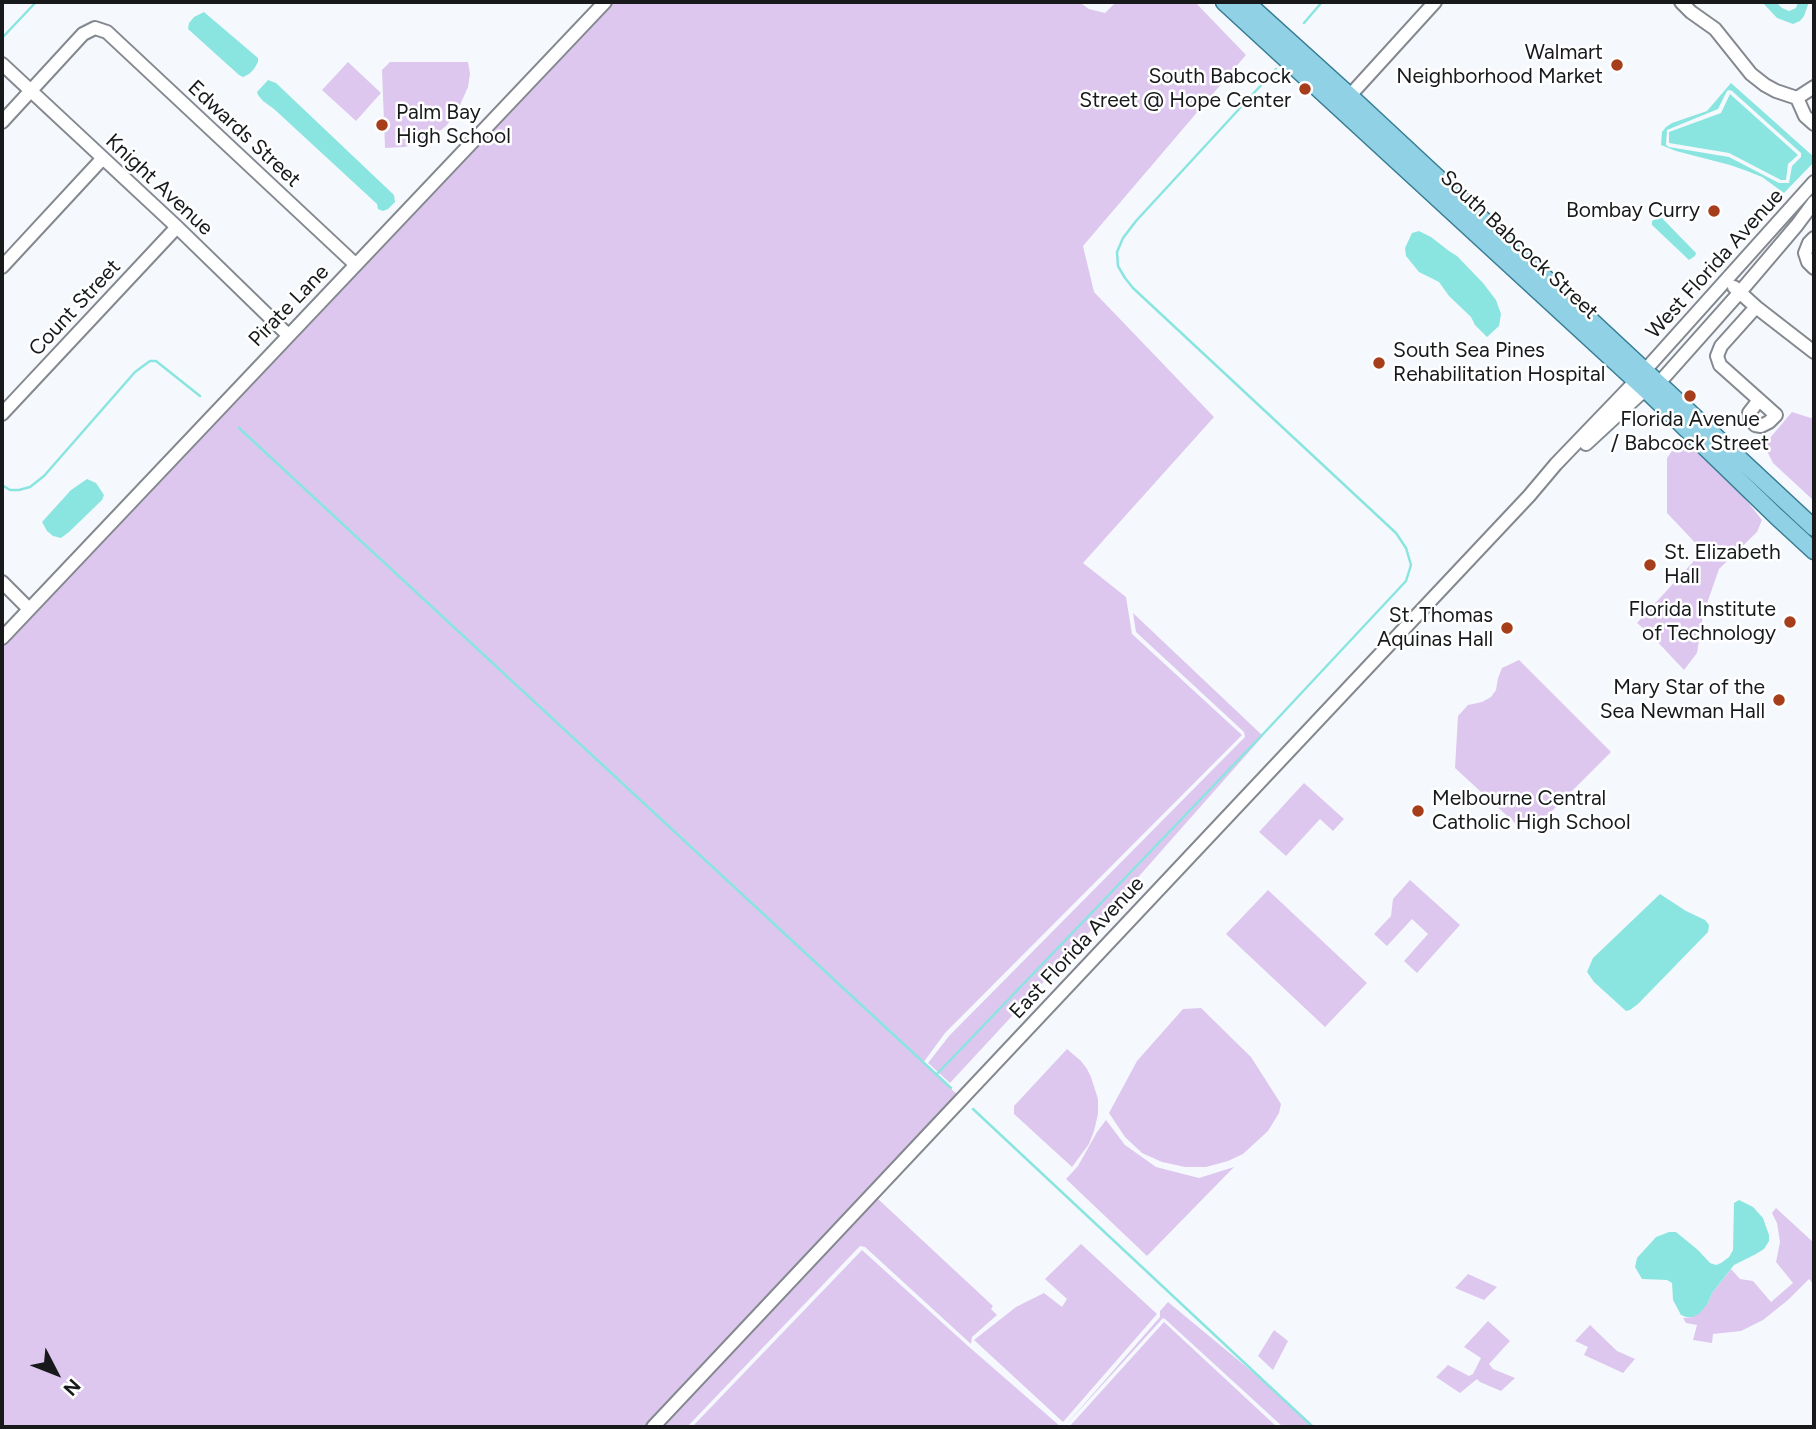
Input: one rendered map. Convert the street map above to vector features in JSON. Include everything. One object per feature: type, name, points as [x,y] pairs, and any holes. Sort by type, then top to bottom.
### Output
[{"type":"main road","name":"South Babcock Street","points":[[1224,2],[1345,102]]},
{"type":"main road","name":"South Babcock Street","points":[[1246,2],[1345,102],[1647,381],[1814,528]]},
{"type":"main road","name":"South Babcock Street","points":[[1647,381],[1776,516],[1814,551]]},
{"type":"street","name":"Pirate Lane","points":[[2,638],[605,2]]},
{"type":"street","points":[[1345,102],[1436,2]]},
{"type":"street","points":[[1681,2],[1716,29],[1757,79],[1776,91],[1797,98],[1814,87]]},
{"type":"street","name":"Edwards Street","points":[[31,90],[83,34],[94,28],[107,32],[355,264]]},
{"type":"street","name":"Knight Avenue","points":[[2,64],[288,335]]},
{"type":"street","points":[[2,122],[31,90]]},
{"type":"street","points":[[1797,98],[1805,116],[1814,124]]},
{"type":"street","points":[[2,267],[103,158]]},
{"type":"street","name":"West Florida Avenue","points":[[1647,381],[1726,279],[1814,182]]},
{"type":"street","name":"West Florida Avenue","points":[[1647,381],[1740,292],[1814,202]]},
{"type":"street","name":"Count Street","points":[[2,414],[177,227]]},
{"type":"street","points":[[1814,238],[1805,253],[1814,268]]},
{"type":"street","points":[[1726,279],[1756,307],[1814,352]]},
{"type":"street","points":[[1756,307],[1721,346],[1717,356],[1720,365],[1759,400]]},
{"type":"street","name":"East Florida Avenue","points":[[653,1427],[1529,496],[1647,381]]},
{"type":"street","points":[[2,582],[29,608]]},
{"type":"shaded area","points":[[605,2],[1079,2],[1089,9],[1105,13],[1116,2],[1195,2],[1246,55],[1083,246],[1094,292],[1214,417],[1083,563],[1126,597],[1132,634],[1242,735],[945,1033],[923,1063],[962,1099],[653,1427],[2,1427],[2,639]]},
{"type":"shaded area","points":[[348,62],[381,93],[356,121],[322,90]]},
{"type":"shaded area","points":[[390,62],[468,62],[468,87],[456,114],[432,137],[405,147],[385,148],[382,70]]},
{"type":"shaded area","points":[[1792,412],[1814,419],[1814,501],[1773,463],[1764,445]]},
{"type":"shaded area","points":[[1682,437],[1736,487],[1762,520],[1757,532],[1719,569],[1703,615],[1697,653],[1684,670],[1637,623],[1703,551],[1667,513],[1667,458]]},
{"type":"shaded area","points":[[1133,613],[1263,736],[1087,935],[950,1083],[928,1063],[949,1036],[1245,737],[1244,732],[1136,632]]},
{"type":"shaded area","points":[[1519,660],[1611,752],[1548,815],[1517,825],[1455,768],[1458,716],[1468,705],[1491,697],[1496,690],[1502,668]]},
{"type":"shaded area","points":[[1304,783],[1344,819],[1333,831],[1320,819],[1286,856],[1259,832]]},
{"type":"shaded area","points":[[1410,880],[1460,925],[1417,973],[1404,961],[1428,934],[1412,919],[1387,946],[1374,934],[1391,916],[1393,899]]},
{"type":"shaded area","points":[[1268,890],[1367,983],[1325,1027],[1226,934]]},
{"type":"shaded area","points":[[1201,1008],[1251,1057],[1281,1104],[1279,1113],[1268,1131],[1243,1154],[1206,1167],[1185,1167],[1162,1162],[1142,1153],[1125,1137],[1109,1113],[1137,1061],[1183,1009]]},
{"type":"shaded area","points":[[1067,1049],[1087,1069],[1098,1099],[1094,1131],[1089,1144],[1072,1167],[1014,1114],[1014,1106]]},
{"type":"shaded area","points":[[956,1114],[878,1199],[993,1306],[991,1309],[997,1315],[972,1337],[971,1344],[865,1247],[860,1246],[687,1427],[660,1427]]},
{"type":"shaded area","points":[[1106,1120],[1125,1145],[1156,1167],[1199,1178],[1234,1167],[1147,1256],[1066,1179],[1078,1166]]},
{"type":"shaded area","points":[[1776,1208],[1814,1243],[1814,1285],[1809,1279],[1763,1320],[1741,1331],[1713,1334],[1712,1343],[1693,1340],[1697,1325],[1686,1323],[1683,1318],[1693,1317],[1708,1303],[1712,1293],[1731,1269],[1740,1279],[1753,1281],[1771,1302],[1793,1283],[1776,1262],[1780,1242],[1777,1223],[1772,1213]]},
{"type":"shaded area","points":[[1081,1244],[1157,1314],[1063,1422],[974,1340],[1016,1307],[1044,1293],[1062,1307],[1067,1299],[1045,1279]]},
{"type":"shaded area","points":[[862,1250],[968,1346],[1061,1427],[692,1427]]},
{"type":"shaded area","points":[[1468,1274],[1497,1287],[1484,1300],[1455,1288]]},
{"type":"shaded area","points":[[1168,1302],[1315,1427],[1283,1427],[1163,1318],[1065,1426],[1160,1317],[1160,1311]]},
{"type":"shaded area","points":[[1488,1321],[1510,1341],[1489,1364],[1493,1369],[1515,1378],[1501,1391],[1477,1379],[1460,1393],[1436,1377],[1448,1365],[1469,1376],[1473,1374],[1481,1358],[1464,1347]]},
{"type":"shaded area","points":[[1164,1322],[1277,1427],[1069,1427]]},
{"type":"shaded area","points":[[1590,1325],[1617,1351],[1635,1359],[1623,1373],[1584,1355],[1588,1347],[1575,1341]]},
{"type":"shaded area","points":[[1274,1330],[1288,1341],[1273,1370],[1258,1356]]},
{"type":"water","points":[[1762,2],[1776,2],[1789,11],[1796,8],[1798,2],[1809,2],[1804,16],[1793,24],[1777,18]]},
{"type":"water","points":[[204,12],[258,58],[249,74],[243,77],[239,75],[188,29],[194,17]]},
{"type":"water","points":[[268,80],[276,83],[394,195],[395,202],[388,209],[378,209],[377,204],[263,101],[257,92]]},
{"type":"water","points":[[1731,83],[1814,157],[1814,162],[1784,193],[1762,177],[1747,171],[1661,145],[1662,132],[1666,127],[1707,111]],"holes":[[[1727,91],[1732,91],[1801,153],[1801,157],[1792,166],[1789,183],[1779,183],[1729,157],[1666,145],[1667,130],[1718,109]]]},
{"type":"water","points":[[1730,94],[1798,155],[1788,164],[1786,180],[1781,180],[1729,153],[1669,143],[1669,132],[1721,113]]},
{"type":"water","points":[[1660,216],[1696,253],[1695,256],[1689,260],[1652,225],[1652,221]]},
{"type":"water","points":[[1419,231],[1457,256],[1496,300],[1501,314],[1499,326],[1487,337],[1439,282],[1419,272],[1406,256],[1405,248],[1412,233]]},
{"type":"water","points":[[87,479],[96,483],[104,495],[102,500],[61,538],[53,536],[42,522],[71,490]]},
{"type":"water","points":[[1660,894],[1705,920],[1709,925],[1708,932],[1638,1004],[1626,1011],[1594,982],[1587,972],[1593,958]]},
{"type":"water","points":[[1739,1200],[1753,1207],[1763,1218],[1769,1241],[1764,1249],[1734,1265],[1700,1313],[1693,1317],[1681,1315],[1673,1300],[1672,1283],[1667,1280],[1642,1279],[1635,1267],[1637,1258],[1656,1237],[1676,1232],[1710,1263],[1721,1263],[1733,1250],[1734,1203]]},
{"type":"waterway","points":[[2,38],[36,2]]},
{"type":"waterway","points":[[1304,23],[1322,2]]},
{"type":"waterway","points":[[936,1075],[1406,581],[1411,565],[1406,548],[1396,533],[1133,288],[1118,266],[1117,252],[1123,238],[1136,221],[1276,69]]},
{"type":"waterway","points":[[2,485],[10,490],[19,490],[30,487],[44,476],[135,372],[150,361],[156,361],[200,396]]},
{"type":"waterway","points":[[239,428],[951,1088]]},
{"type":"waterway","points":[[973,1109],[1313,1427]]},
{"type":"place","name":"Walmart Neighborhood Market","points":[[1617,65]]},
{"type":"place","name":"South Babcock Street @ Hope Center","points":[[1305,89]]},
{"type":"place","name":"Palm Bay High School","points":[[382,125]]},
{"type":"place","name":"Bombay Curry","points":[[1714,211]]},
{"type":"place","name":"South Sea Pines Rehabilitation Hospital","points":[[1379,363]]},
{"type":"place","name":"Florida Avenue / Babcock Street","points":[[1690,396]]},
{"type":"place","name":"St. Elizabeth Hall","points":[[1650,565]]},
{"type":"place","name":"Florida Institute of Technology","points":[[1790,622]]},
{"type":"place","name":"St. Thomas Aquinas Hall","points":[[1507,628]]},
{"type":"place","name":"Mary Star of the Sea Newman Hall","points":[[1779,700]]},
{"type":"place","name":"Melbourne Central Catholic High School","points":[[1418,811]]}]
